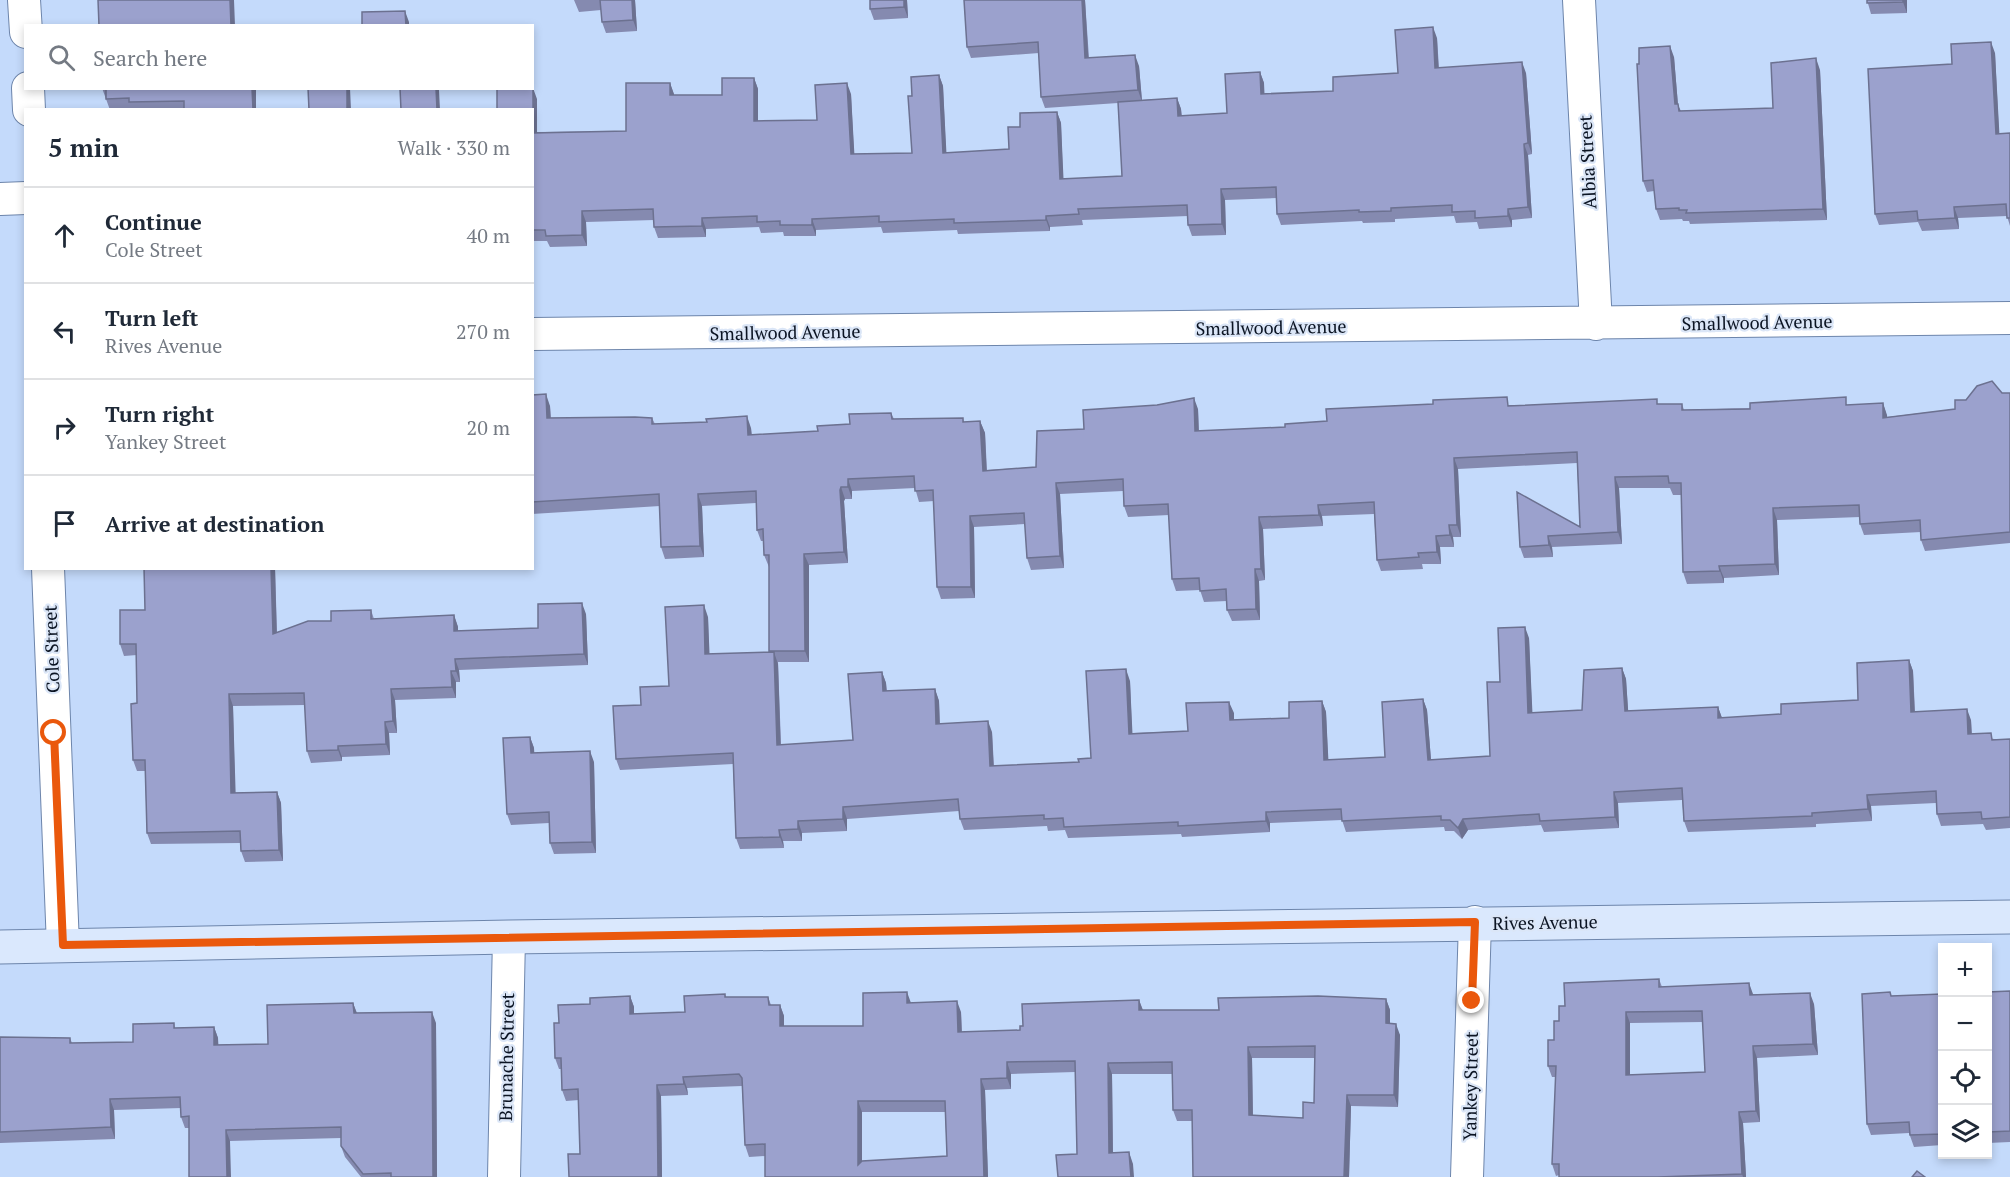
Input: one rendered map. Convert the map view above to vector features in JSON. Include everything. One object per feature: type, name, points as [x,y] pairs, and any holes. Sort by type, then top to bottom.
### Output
[{"type":"street","points":[[24,0],[26,24]]},
{"type":"street","name":"Albia Street","points":[[1579,0],[1596,324]]},
{"type":"street","points":[[28,90],[29,108]]},
{"type":"street","points":[[0,199],[24,198]]},
{"type":"street","name":"Smallwood Avenue","points":[[534,334],[2010,318]]},
{"type":"street","name":"Cole Street","points":[[48,570],[63,945]]},
{"type":"street","name":"Rives Avenue","points":[[0,947],[1475,922],[2010,917]]},
{"type":"street","name":"Yankey Street","points":[[1467,1177],[1475,922]]},
{"type":"street","name":"Brunache Street","points":[[504,1177],[509,937]]},
{"type":"building","points":[[98,0],[230,0],[231,24],[99,24]]},
{"type":"building","points":[[600,0],[632,0],[633,20],[602,22]]},
{"type":"building","points":[[870,0],[904,0],[904,7],[870,9]]},
{"type":"building","points":[[964,0],[1082,0],[1085,58],[1135,55],[1138,90],[1041,97],[1038,42],[967,47]]},
{"type":"building","points":[[1867,0],[1903,0],[1903,2],[1867,3]]},
{"type":"building","points":[[405,11],[406,24],[362,24],[362,12]]},
{"type":"building","points":[[1433,27],[1435,68],[1522,62],[1528,143],[1524,144],[1528,207],[1508,209],[1508,216],[1475,218],[1475,211],[1452,212],[1452,205],[1391,208],[1391,211],[1359,212],[1359,210],[1277,214],[1276,187],[1221,189],[1222,224],[1188,225],[1187,205],[1078,209],[1079,214],[1046,216],[1046,220],[954,223],[954,219],[879,222],[879,216],[812,219],[812,225],[780,225],[780,221],[757,222],[757,216],[702,218],[702,226],[654,227],[653,209],[582,211],[582,235],[546,236],[545,230],[534,230],[534,133],[626,131],[626,83],[670,83],[670,95],[722,95],[722,78],[754,78],[754,121],[817,120],[815,85],[847,83],[851,154],[912,153],[908,96],[912,96],[911,77],[939,75],[943,153],[1009,149],[1008,127],[1020,127],[1020,113],[1057,112],[1060,179],[1122,176],[1118,102],[1177,98],[1178,116],[1227,113],[1225,74],[1260,72],[1261,94],[1333,91],[1333,77],[1398,73],[1395,30]]},
{"type":"building","points":[[1991,42],[1996,134],[2010,133],[2010,218],[2007,218],[2006,204],[1954,207],[1955,218],[1918,220],[1917,211],[1875,214],[1868,69],[1952,64],[1951,44]]},
{"type":"building","points":[[1670,46],[1675,104],[1678,104],[1679,111],[1773,108],[1771,63],[1816,58],[1823,209],[1686,213],[1687,210],[1679,210],[1679,208],[1656,209],[1653,180],[1643,181],[1637,64],[1639,64],[1639,48]]},
{"type":"building","points":[[106,90],[252,90],[253,108],[184,108],[184,101],[129,102],[129,98],[106,99]]},
{"type":"building","points":[[308,90],[347,90],[347,108],[309,108]]},
{"type":"building","points":[[400,90],[436,90],[437,108],[401,108]]},
{"type":"building","points":[[497,90],[533,90],[533,108],[497,108]]},
{"type":"building","points":[[1992,381],[2002,393],[2010,393],[2010,532],[1921,540],[1920,520],[1860,524],[1859,505],[1773,508],[1775,564],[1719,566],[1720,571],[1683,572],[1681,483],[1669,483],[1668,476],[1615,477],[1618,532],[1548,536],[1549,545],[1520,547],[1517,492],[1580,527],[1577,452],[1454,458],[1457,525],[1449,525],[1450,535],[1436,536],[1437,552],[1418,553],[1419,557],[1377,560],[1374,502],[1318,505],[1319,515],[1259,517],[1261,569],[1255,569],[1256,609],[1227,610],[1226,589],[1200,591],[1199,578],[1172,579],[1168,504],[1124,506],[1123,479],[1056,483],[1060,556],[1027,558],[1024,513],[970,516],[971,587],[937,587],[933,490],[915,491],[914,476],[848,479],[848,487],[841,487],[840,490],[844,552],[804,554],[805,651],[769,651],[769,555],[764,555],[763,529],[757,530],[756,491],[698,494],[700,546],[661,547],[659,494],[534,502],[534,395],[546,394],[547,418],[635,417],[652,418],[652,424],[707,422],[706,419],[747,416],[748,435],[818,431],[817,426],[850,424],[849,414],[891,413],[892,419],[963,418],[963,422],[980,421],[983,471],[1036,467],[1037,431],[1084,429],[1083,410],[1157,405],[1194,398],[1195,431],[1285,427],[1285,424],[1327,421],[1326,409],[1433,404],[1433,400],[1507,397],[1508,406],[1657,399],[1657,404],[1682,404],[1682,410],[1750,409],[1750,403],[1846,397],[1846,405],[1883,403],[1883,418],[1955,409],[1955,400],[1966,400],[1977,386]]},
{"type":"building","points":[[144,570],[271,570],[273,634],[308,621],[331,621],[331,611],[371,610],[371,619],[454,615],[454,631],[538,628],[538,604],[582,603],[584,654],[455,659],[456,671],[451,671],[452,687],[391,689],[393,721],[385,722],[386,744],[338,746],[338,750],[307,751],[304,693],[229,694],[231,793],[277,792],[279,850],[241,851],[240,831],[147,833],[145,760],[133,760],[131,704],[137,703],[136,644],[120,644],[120,610],[145,610]]},
{"type":"building","points":[[704,605],[705,654],[774,652],[777,745],[853,740],[848,674],[882,672],[883,691],[935,689],[936,724],[988,721],[990,766],[1079,762],[1078,759],[1091,758],[1086,671],[1126,669],[1129,734],[1188,731],[1186,703],[1229,702],[1230,720],[1289,718],[1289,702],[1322,701],[1324,760],[1385,757],[1382,702],[1423,699],[1428,760],[1490,756],[1487,682],[1500,682],[1498,628],[1525,627],[1528,713],[1582,710],[1584,670],[1622,668],[1625,711],[1718,707],[1718,718],[1781,714],[1781,704],[1858,700],[1857,663],[1909,660],[1911,712],[1967,709],[1968,734],[1991,733],[1992,740],[2010,739],[2010,817],[1982,819],[1981,812],[1937,814],[1936,791],[1867,795],[1868,809],[1812,813],[1812,816],[1684,821],[1682,788],[1614,792],[1615,817],[1540,821],[1539,814],[1463,819],[1458,828],[1450,820],[1441,820],[1441,816],[1342,821],[1341,809],[1266,812],[1266,821],[1178,826],[1178,822],[1064,827],[1063,818],[1044,819],[1044,815],[960,819],[958,799],[843,807],[843,819],[798,821],[798,829],[779,830],[780,837],[736,838],[733,753],[616,759],[613,706],[641,705],[640,687],[669,686],[665,607]]},
{"type":"building","points":[[530,737],[531,753],[590,751],[592,842],[550,843],[549,812],[507,814],[503,738]]},
{"type":"building","points":[[1659,979],[1659,987],[1749,983],[1750,995],[1810,993],[1813,1044],[1753,1046],[1756,1111],[1739,1112],[1742,1174],[1559,1177],[1559,1164],[1552,1164],[1556,1066],[1548,1066],[1548,1040],[1554,1040],[1554,1021],[1559,1021],[1559,1006],[1565,1006],[1564,983]],"holes":[[[1702,1011],[1705,1072],[1626,1075],[1626,1012]]]},
{"type":"building","points":[[2010,991],[2010,1131],[1992,1132],[1992,992]]},
{"type":"building","points":[[907,992],[907,1003],[957,1001],[958,1032],[1020,1030],[1020,1026],[1023,1026],[1022,1004],[1139,1000],[1139,1010],[1219,1010],[1218,998],[1318,996],[1386,999],[1386,1023],[1396,1024],[1394,1095],[1347,1095],[1344,1177],[1193,1177],[1192,1110],[1173,1110],[1172,1062],[1108,1063],[1109,1153],[1129,1152],[1131,1177],[1058,1177],[1056,1155],[1077,1154],[1075,1061],[1007,1062],[1007,1078],[981,1079],[984,1177],[765,1177],[765,1144],[745,1145],[742,1078],[739,1074],[683,1077],[684,1084],[657,1085],[658,1177],[569,1177],[568,1154],[580,1154],[578,1089],[562,1090],[561,1058],[555,1058],[554,1023],[559,1023],[558,1005],[590,1004],[590,998],[630,996],[630,1014],[685,1012],[684,996],[725,994],[725,997],[768,997],[769,1005],[780,1005],[780,1026],[863,1026],[863,993]],"holes":[[[1315,1046],[1314,1103],[1303,1102],[1303,1118],[1249,1115],[1248,1047]],[[858,1101],[945,1101],[947,1156],[862,1161],[858,1165]]]},
{"type":"building","points":[[1890,992],[1891,996],[1938,994],[1938,1134],[1910,1135],[1909,1122],[1867,1124],[1862,994]]},
{"type":"building","points":[[353,1003],[354,1013],[432,1012],[433,1177],[391,1177],[391,1173],[363,1174],[341,1146],[341,1127],[226,1130],[227,1177],[189,1177],[189,1116],[181,1117],[180,1097],[110,1099],[111,1127],[0,1132],[0,1037],[70,1038],[70,1043],[133,1042],[133,1024],[174,1023],[174,1028],[214,1027],[214,1045],[268,1044],[267,1005]]},
{"type":"building","points":[[1917,1171],[1925,1177],[1912,1177]]},
{"type":"route","points":[[54,733],[63,945],[1475,922],[1472,1001]]}]
